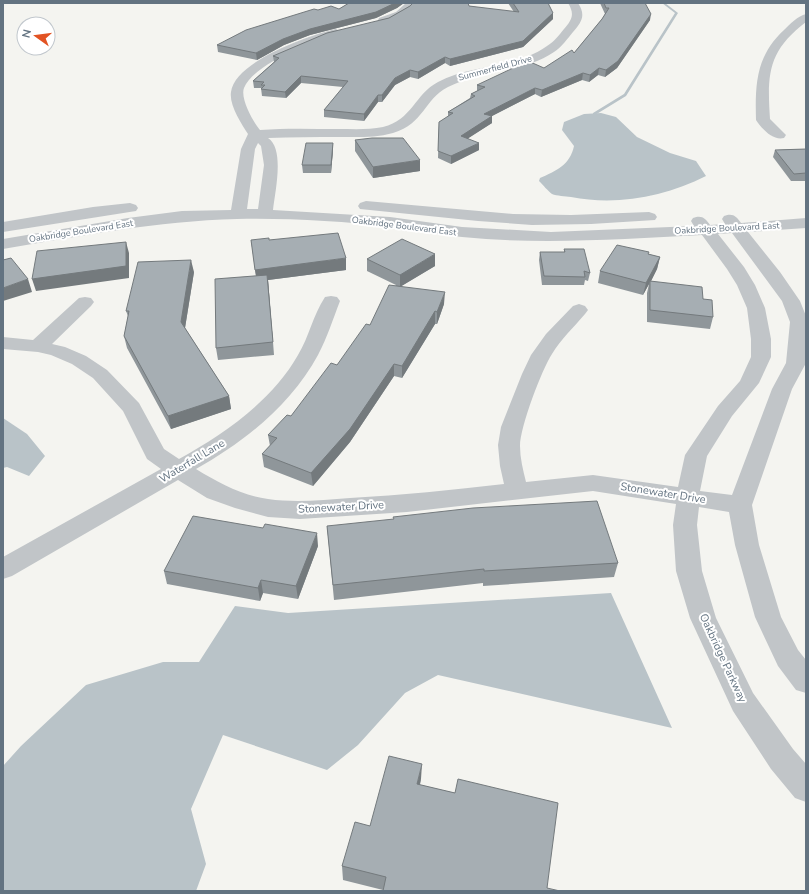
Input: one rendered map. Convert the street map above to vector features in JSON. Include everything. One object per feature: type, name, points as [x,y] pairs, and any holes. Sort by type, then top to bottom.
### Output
[{"type":"street","points":[[372,23],[400,14],[412,3]]},
{"type":"street","name":"Summerfield Drive","points":[[254,135],[282,133],[365,133],[387,130],[401,126],[415,115],[434,90],[450,80],[532,58],[554,47],[576,23],[579,13],[573,3]]},
{"type":"street","points":[[779,135],[763,120],[762,79],[766,61],[781,38],[789,29],[806,17]]},
{"type":"street","points":[[266,208],[270,162],[268,144],[254,135],[240,106],[237,95],[238,88],[243,78],[257,66],[283,52],[349,28]]},
{"type":"street","points":[[240,208],[248,149],[254,135]]},
{"type":"street","points":[[246,165],[270,162]]},
{"type":"street","name":"Oakbridge Boulevard East","points":[[3,227],[93,212],[135,208],[392,207],[494,218],[569,221],[665,217]]},
{"type":"street","name":"Oakbridge Boulevard East","points":[[3,244],[128,223],[240,208]]},
{"type":"street","name":"Oakbridge Boulevard East","points":[[266,208],[462,232],[514,236],[577,237],[696,220],[806,223]]},
{"type":"street","name":"Oakbridge Boulevard East","points":[[732,221],[806,209]]},
{"type":"street","name":"Oakbridge Parkway","points":[[696,220],[735,267],[746,285],[756,308],[761,339],[761,357],[749,383],[725,411],[696,455],[690,480],[685,525],[689,571],[703,618],[743,702],[782,759],[806,787]]},
{"type":"street","points":[[732,221],[791,301],[799,322],[796,363],[782,389],[740,505],[747,545],[768,617],[788,658],[806,681]]},
{"type":"street","name":"Waterfall Lane","points":[[3,569],[214,449],[246,425],[271,402],[291,379],[307,356],[330,301]]},
{"type":"street","points":[[38,346],[85,302]]},
{"type":"street","points":[[517,491],[511,466],[509,445],[512,427],[532,374],[541,355],[553,338],[579,310]]},
{"type":"street","name":"Stonewater Drive","points":[[3,343],[38,346],[58,351],[79,360],[100,374],[132,408],[155,454],[216,492],[244,502],[268,508],[300,510],[415,503],[593,484],[740,505]]},
{"type":"shaded area","points":[[601,113],[616,117],[637,137],[670,153],[696,161],[706,176],[657,194],[623,200],[588,200],[552,194],[539,181],[540,178],[552,173],[566,163],[572,153],[574,146],[562,130],[564,122],[584,114]]},
{"type":"shaded area","points":[[3,418],[27,434],[45,456],[29,476],[7,467],[3,468]]},
{"type":"shaded area","points":[[611,593],[672,728],[438,675],[405,693],[358,745],[327,770],[223,735],[191,809],[206,864],[196,891],[3,891],[3,766],[21,746],[86,685],[163,662],[199,662],[235,606],[288,613]]},
{"type":"building","points":[[349,3],[395,3],[376,12],[310,29],[283,39],[256,53],[217,45],[246,30],[314,9],[318,10],[331,6],[339,9]]},
{"type":"building","points":[[413,3],[468,3],[469,6],[519,12],[513,3],[548,3],[553,13],[523,41],[450,59],[445,57],[418,72],[410,70],[395,78],[382,95],[378,95],[364,114],[324,110],[348,81],[301,76],[285,92],[261,89],[265,85],[261,85],[264,82],[253,81],[279,58],[273,56],[327,33],[389,18]]},
{"type":"building","points":[[604,3],[645,3],[651,14],[618,61],[606,70],[599,68],[590,75],[583,73],[542,90],[535,88],[484,114],[492,116],[461,136],[479,143],[451,156],[438,151],[439,122],[453,113],[448,112],[475,96],[471,94],[485,87],[477,85],[528,61],[544,68],[572,50],[574,53],[602,19],[609,8],[606,8]]},
{"type":"building","points":[[372,138],[403,138],[420,160],[373,167],[355,140]]},
{"type":"building","points":[[306,143],[333,143],[331,165],[302,165]]},
{"type":"building","points":[[806,149],[806,173],[794,174],[775,150]]},
{"type":"building","points":[[338,233],[346,258],[255,270],[251,240],[269,238],[269,240]]},
{"type":"building","points":[[402,239],[435,254],[400,275],[367,259]]},
{"type":"building","points":[[126,242],[126,266],[32,279],[37,251]]},
{"type":"building","points":[[617,245],[649,252],[648,254],[660,257],[646,283],[600,271]]},
{"type":"building","points":[[564,249],[584,249],[590,273],[584,271],[585,277],[544,276],[540,252],[565,252]]},
{"type":"building","points":[[11,258],[28,279],[3,288],[3,260]]},
{"type":"building","points":[[191,260],[181,322],[229,396],[168,416],[124,336],[129,311],[126,311],[138,262]]},
{"type":"building","points":[[267,275],[273,342],[216,348],[215,279]]},
{"type":"building","points":[[650,281],[702,287],[703,299],[712,300],[713,317],[650,310]]},
{"type":"building","points":[[389,285],[445,292],[437,312],[435,311],[402,366],[394,364],[350,429],[311,473],[262,454],[277,438],[268,435],[287,415],[291,416],[331,363],[337,365],[366,324],[370,325]]},
{"type":"building","points":[[597,501],[618,563],[484,571],[484,569],[333,585],[327,526],[394,519],[393,517],[473,508]]},
{"type":"building","points":[[193,516],[263,528],[265,524],[317,533],[296,586],[261,580],[258,588],[164,571]]},
{"type":"building","points":[[389,756],[422,764],[417,784],[455,793],[458,779],[558,803],[547,888],[560,891],[383,891],[386,877],[342,866],[355,822],[370,826]]},
{"type":"waterway","points":[[594,114],[625,95],[677,13],[663,3]]}]
